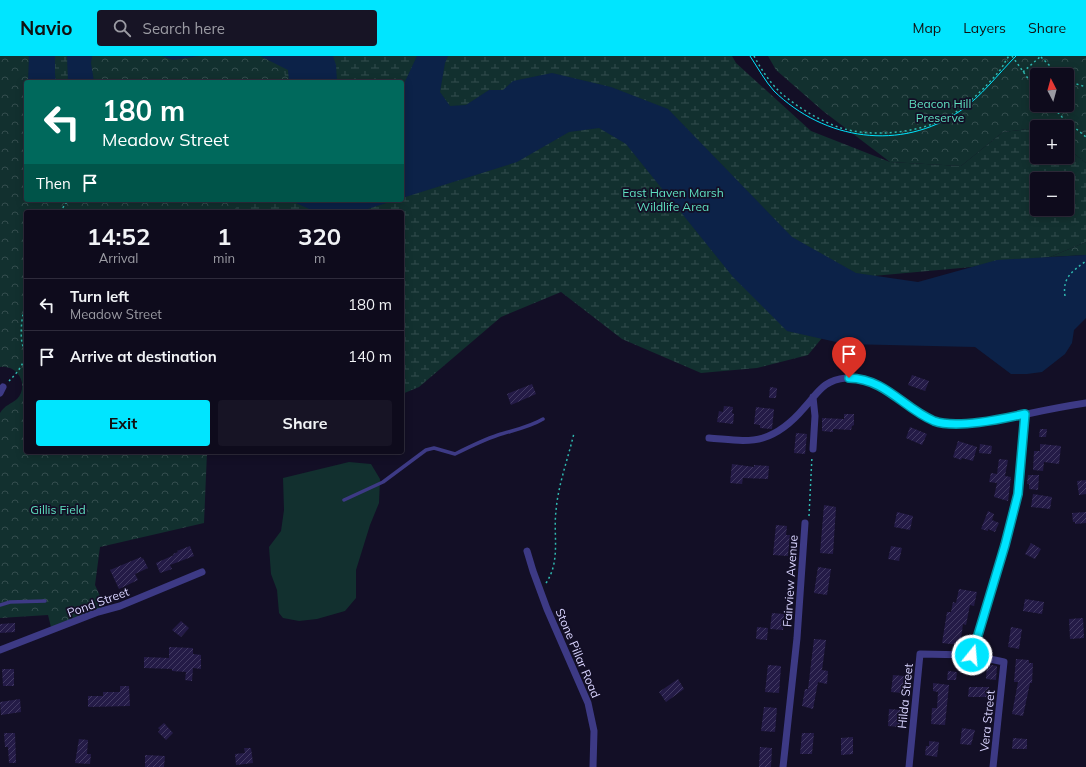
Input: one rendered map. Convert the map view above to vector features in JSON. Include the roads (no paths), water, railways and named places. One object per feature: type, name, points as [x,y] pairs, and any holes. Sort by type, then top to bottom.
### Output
[{"type":"street","points":[[709,438],[751,440],[778,431],[791,422],[822,386],[838,379],[860,378],[872,381],[925,416],[936,421],[956,424],[979,422],[1086,403]]},
{"type":"street","points":[[813,397],[815,416],[813,449]]},
{"type":"street","points":[[972,655],[1005,545],[1018,494],[1025,414]]},
{"type":"street","name":"Fairview Avenue","points":[[783,767],[797,638],[805,523]]},
{"type":"street","name":"Stone Pillar Road","points":[[527,551],[539,588],[588,703],[594,730],[593,767]]},
{"type":"street","name":"Pond Street","points":[[0,650],[98,612],[120,606],[202,572]]},
{"type":"street","name":"Hilda Street","points":[[909,767],[920,654],[972,655]]},
{"type":"street","name":"Vera Street","points":[[972,655],[1004,662],[993,767]]},
{"type":"lane","points":[[344,500],[383,482],[426,450],[434,448],[455,454],[474,444],[497,435],[534,424],[543,418]]},
{"type":"lane","points":[[0,605],[10,602],[45,602]]},
{"type":"water","points":[[29,56],[55,56],[56,80],[28,80]]},
{"type":"water","points":[[67,56],[92,56],[91,63],[94,80],[68,80]]},
{"type":"water","points":[[162,56],[199,56],[173,60]]},
{"type":"water","points":[[260,56],[333,56],[336,65],[337,80],[289,80],[288,70]]},
{"type":"water","points":[[417,56],[448,56],[445,63],[440,92],[450,106],[466,105],[489,90],[503,90],[513,81],[552,73],[611,87],[668,109],[792,237],[856,273],[918,282],[997,260],[1086,255],[1086,318],[1074,330],[1072,343],[1065,354],[1042,372],[1027,374],[1011,374],[975,347],[845,344],[787,331],[733,277],[626,144],[599,128],[569,132],[517,162],[404,197],[404,84]]},
{"type":"water","points":[[295,202],[390,202],[364,210],[312,210]]},
{"type":"tram line","points":[[750,56],[774,91],[794,108],[816,121],[839,130],[864,135],[888,136],[913,132],[937,124],[960,111],[982,92],[1016,56]]},
{"type":"park label","name":"Beacon Hill Preserve","points":[[940,110]]},
{"type":"park label","name":"East Haven Marsh Wildlife Area","points":[[673,199]]},
{"type":"park label","name":"Gillis Field","points":[[58,509]]}]
